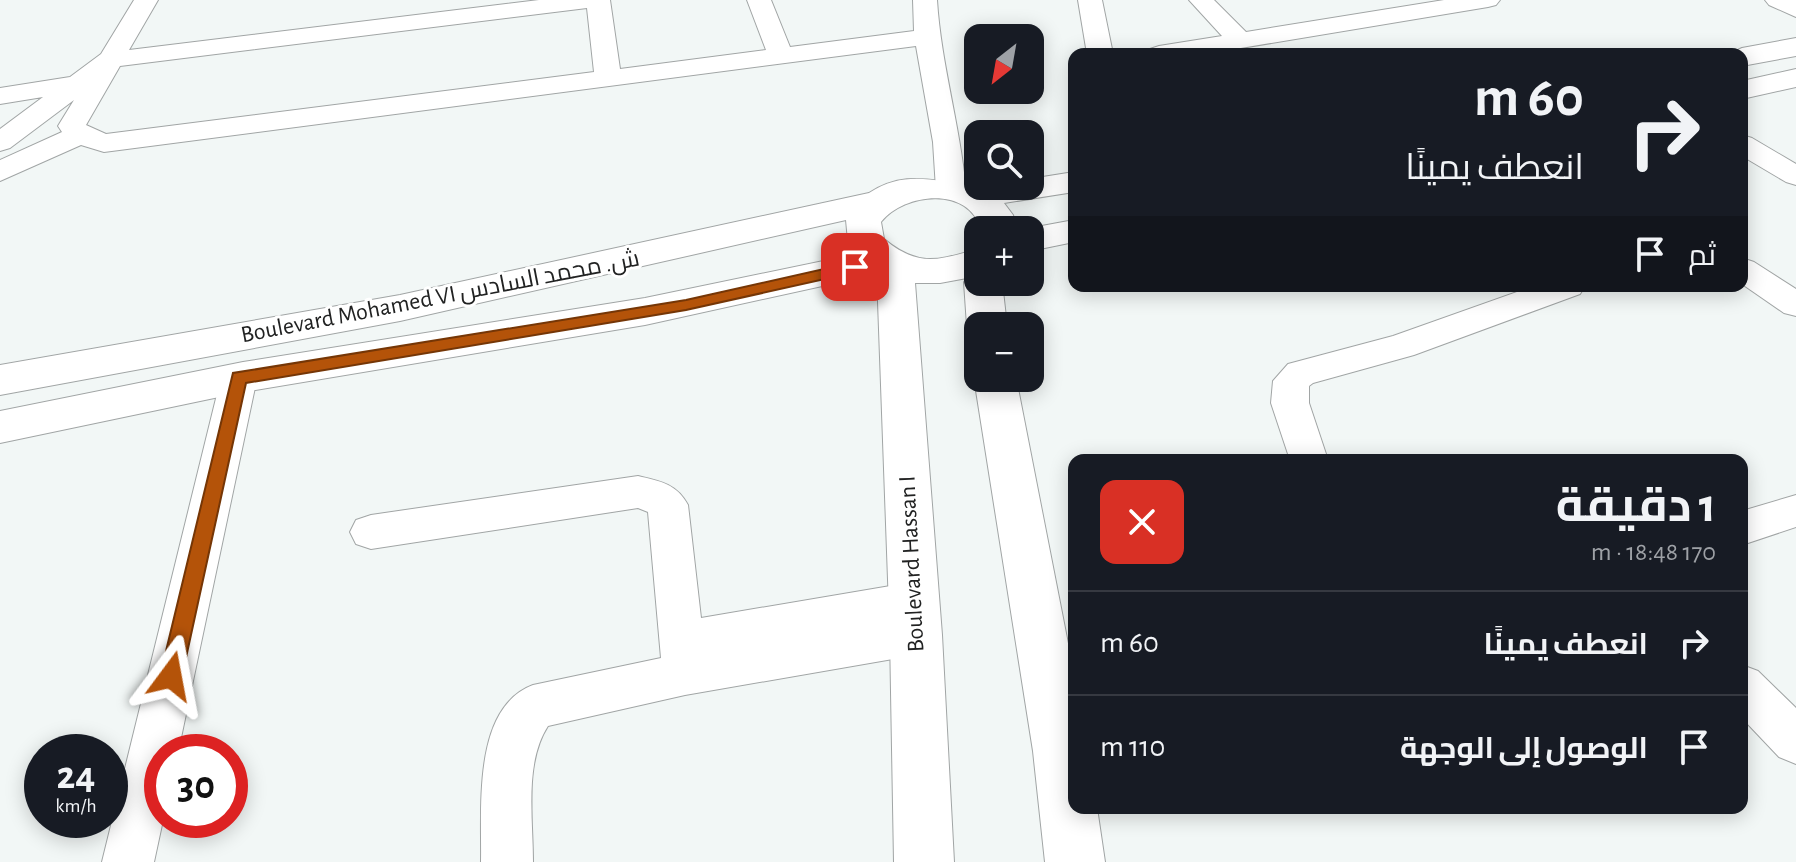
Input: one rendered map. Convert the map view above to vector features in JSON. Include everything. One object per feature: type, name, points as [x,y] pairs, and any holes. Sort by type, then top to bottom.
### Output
[{"type":"main road","points":[[1748,56],[1796,47]]},
{"type":"main road","points":[[1748,89],[1796,78]]},
{"type":"main road","name":"Boulevard Mohamed VI ش. محمد السادس","points":[[0,380],[400,308],[877,202],[903,190],[935,187],[959,191],[1014,192],[1068,183]]},
{"type":"main road","points":[[959,191],[992,211],[994,216]]},
{"type":"main road","points":[[877,202],[863,221],[866,241],[890,262],[916,271],[940,272],[964,265]]},
{"type":"main road","points":[[1044,236],[1068,232]]},
{"type":"main road","name":"Boulevard Mohamed VI ش. محمد السادس","points":[[0,427],[239,378],[686,305],[890,262]]},
{"type":"main road","name":"Boulevard Hassan I","points":[[890,262],[915,618],[924,862]]},
{"type":"main road","points":[[998,392],[1067,750]]},
{"type":"main road","points":[[1072,814],[1075,862]]},
{"type":"street","points":[[146,0],[72,126],[80,135],[104,143],[927,37]]},
{"type":"street","points":[[0,142],[110,60],[598,0],[608,78]]},
{"type":"street","points":[[759,0],[781,56]]},
{"type":"street","points":[[925,0],[927,37],[959,191]]},
{"type":"street","points":[[1090,0],[1099,48]]},
{"type":"street","points":[[1201,0],[1239,39]]},
{"type":"street","points":[[1354,0],[1379,20]]},
{"type":"street","points":[[1191,48],[1488,0]]},
{"type":"street","points":[[1777,0],[1796,10]]},
{"type":"street","points":[[0,96],[77,84]]},
{"type":"street","points":[[0,172],[31,154],[80,135]]},
{"type":"street","points":[[1748,148],[1796,176]]},
{"type":"street","points":[[1748,273],[1796,305]]},
{"type":"street","points":[[1307,454],[1290,403],[1291,381],[1301,373],[1402,346],[1541,292]]},
{"type":"street","points":[[128,862],[239,378]]},
{"type":"street","points":[[371,532],[638,492],[657,496],[668,505],[683,657]]},
{"type":"street","points":[[1748,526],[1796,511]]},
{"type":"street","points":[[507,862],[508,779],[513,737],[533,707],[683,657],[915,618]]},
{"type":"street","points":[[1748,692],[1796,741]]},
{"type":"route","points":[[171,676],[239,378],[686,305],[855,267]]}]
